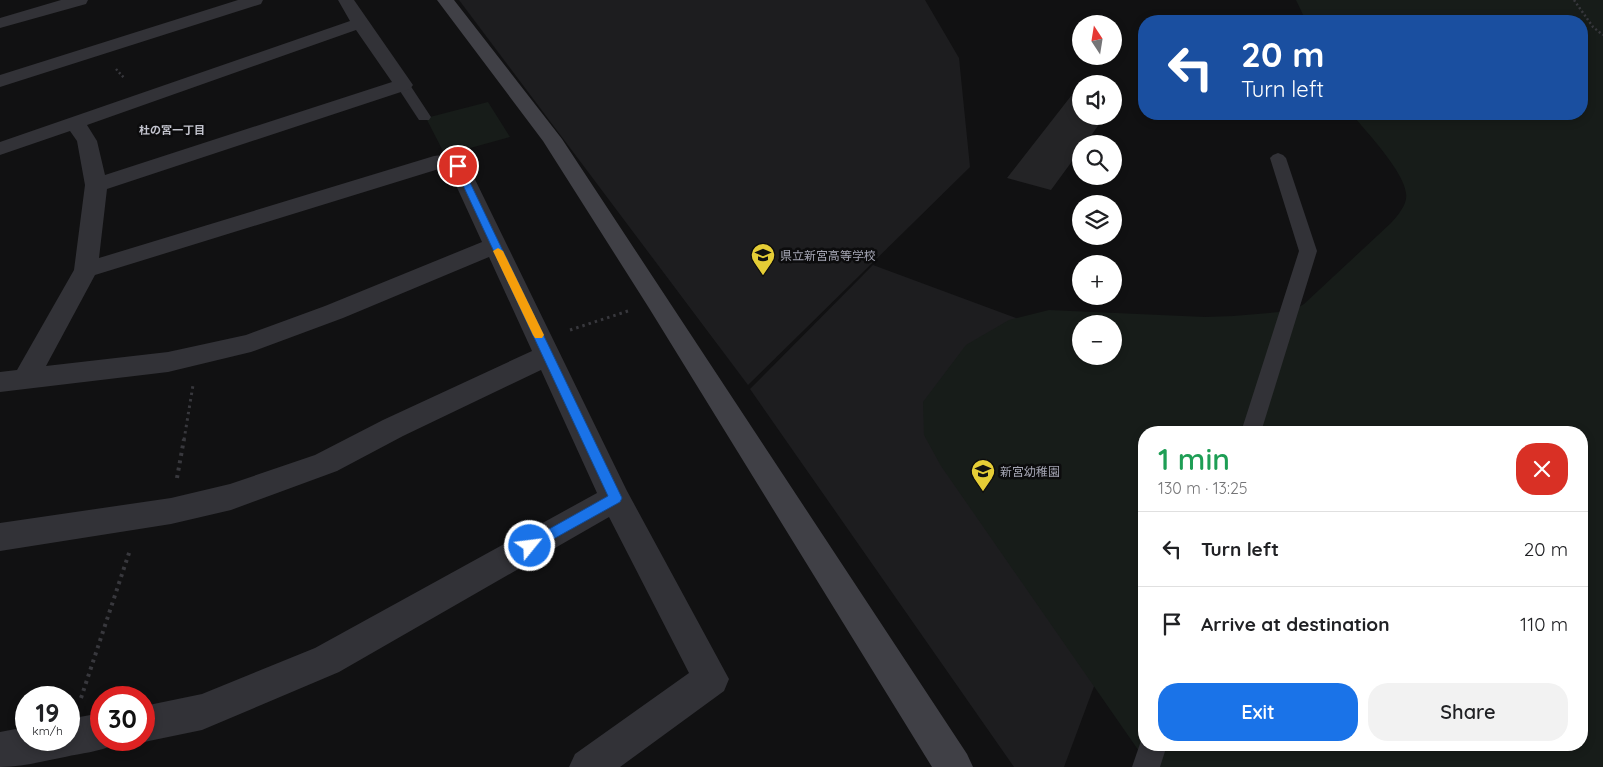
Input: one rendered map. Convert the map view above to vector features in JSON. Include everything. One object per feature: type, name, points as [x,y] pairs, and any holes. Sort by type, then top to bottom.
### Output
[{"type":"street","points":[[0,23],[80,0]]},
{"type":"street","points":[[0,81],[255,0]]},
{"type":"street","points":[[96,185],[402,85],[346,0]]},
{"type":"street","points":[[445,0],[552,139],[954,767]]},
{"type":"street","points":[[0,149],[360,23]]},
{"type":"street","points":[[13,380],[86,270],[96,185],[87,141],[75,123]]},
{"type":"street","points":[[86,270],[442,161],[458,166],[615,498],[710,679],[588,767]]},
{"type":"street","points":[[13,380],[168,362],[251,343],[334,312],[495,245]]},
{"type":"street","points":[[0,537],[171,511],[231,497],[326,463],[544,347]]},
{"type":"street","points":[[155,722],[202,712],[327,660],[615,498]]},
{"type":"street","points":[[0,751],[15,748]]},
{"type":"lane","points":[[402,85],[424,117]]},
{"type":"lane","points":[[1253,426],[1308,251],[1278,158]]},
{"type":"lane","points":[[1146,767],[1151,751]]},
{"type":"path","points":[[1574,0],[1585,15]]},
{"type":"path","points":[[1588,20],[1603,35]]},
{"type":"path","points":[[99,50],[143,99]]},
{"type":"path","points":[[544,347],[658,302]]},
{"type":"path","points":[[171,511],[198,355]]},
{"type":"path","points":[[83,725],[141,516]]},
{"type":"shaded area","name":"県立新宮高等学校","points":[[459,0],[925,0],[959,58],[970,167],[748,385]]},
{"type":"shaded area","points":[[1296,0],[1603,0],[1603,767],[1150,767],[1139,751],[1588,751],[1588,426],[1138,426],[1138,750],[941,466],[924,435],[923,402],[966,345],[1009,320],[1049,310],[1205,317],[1292,311],[1304,304],[1391,223],[1402,209],[1406,193],[1392,163],[1357,120],[1588,120],[1588,15],[1303,15]]},
{"type":"shaded area","points":[[488,102],[510,137],[445,155],[426,118]]},
{"type":"shaded area","name":"新宮幼稚園","points":[[873,265],[1072,339],[1072,365],[1118,365],[1142,426],[1138,426],[1138,568],[1064,767],[1014,767],[750,389]]},
{"type":"building","points":[[1071,96],[1072,125],[1099,125],[1091,135],[1072,135],[1072,161],[1051,190],[1007,178]]},
{"type":"slow traffic","points":[[498,251],[538,335]]},
{"type":"place","name":"県立新宮高等学校","points":[[763,276]]},
{"type":"place","name":"新宮幼稚園","points":[[983,492]]},
{"type":"district","name":"杜の宮一丁目","points":[[172,130]]},
{"type":"route","points":[[458,166],[615,498],[530,546]]}]
